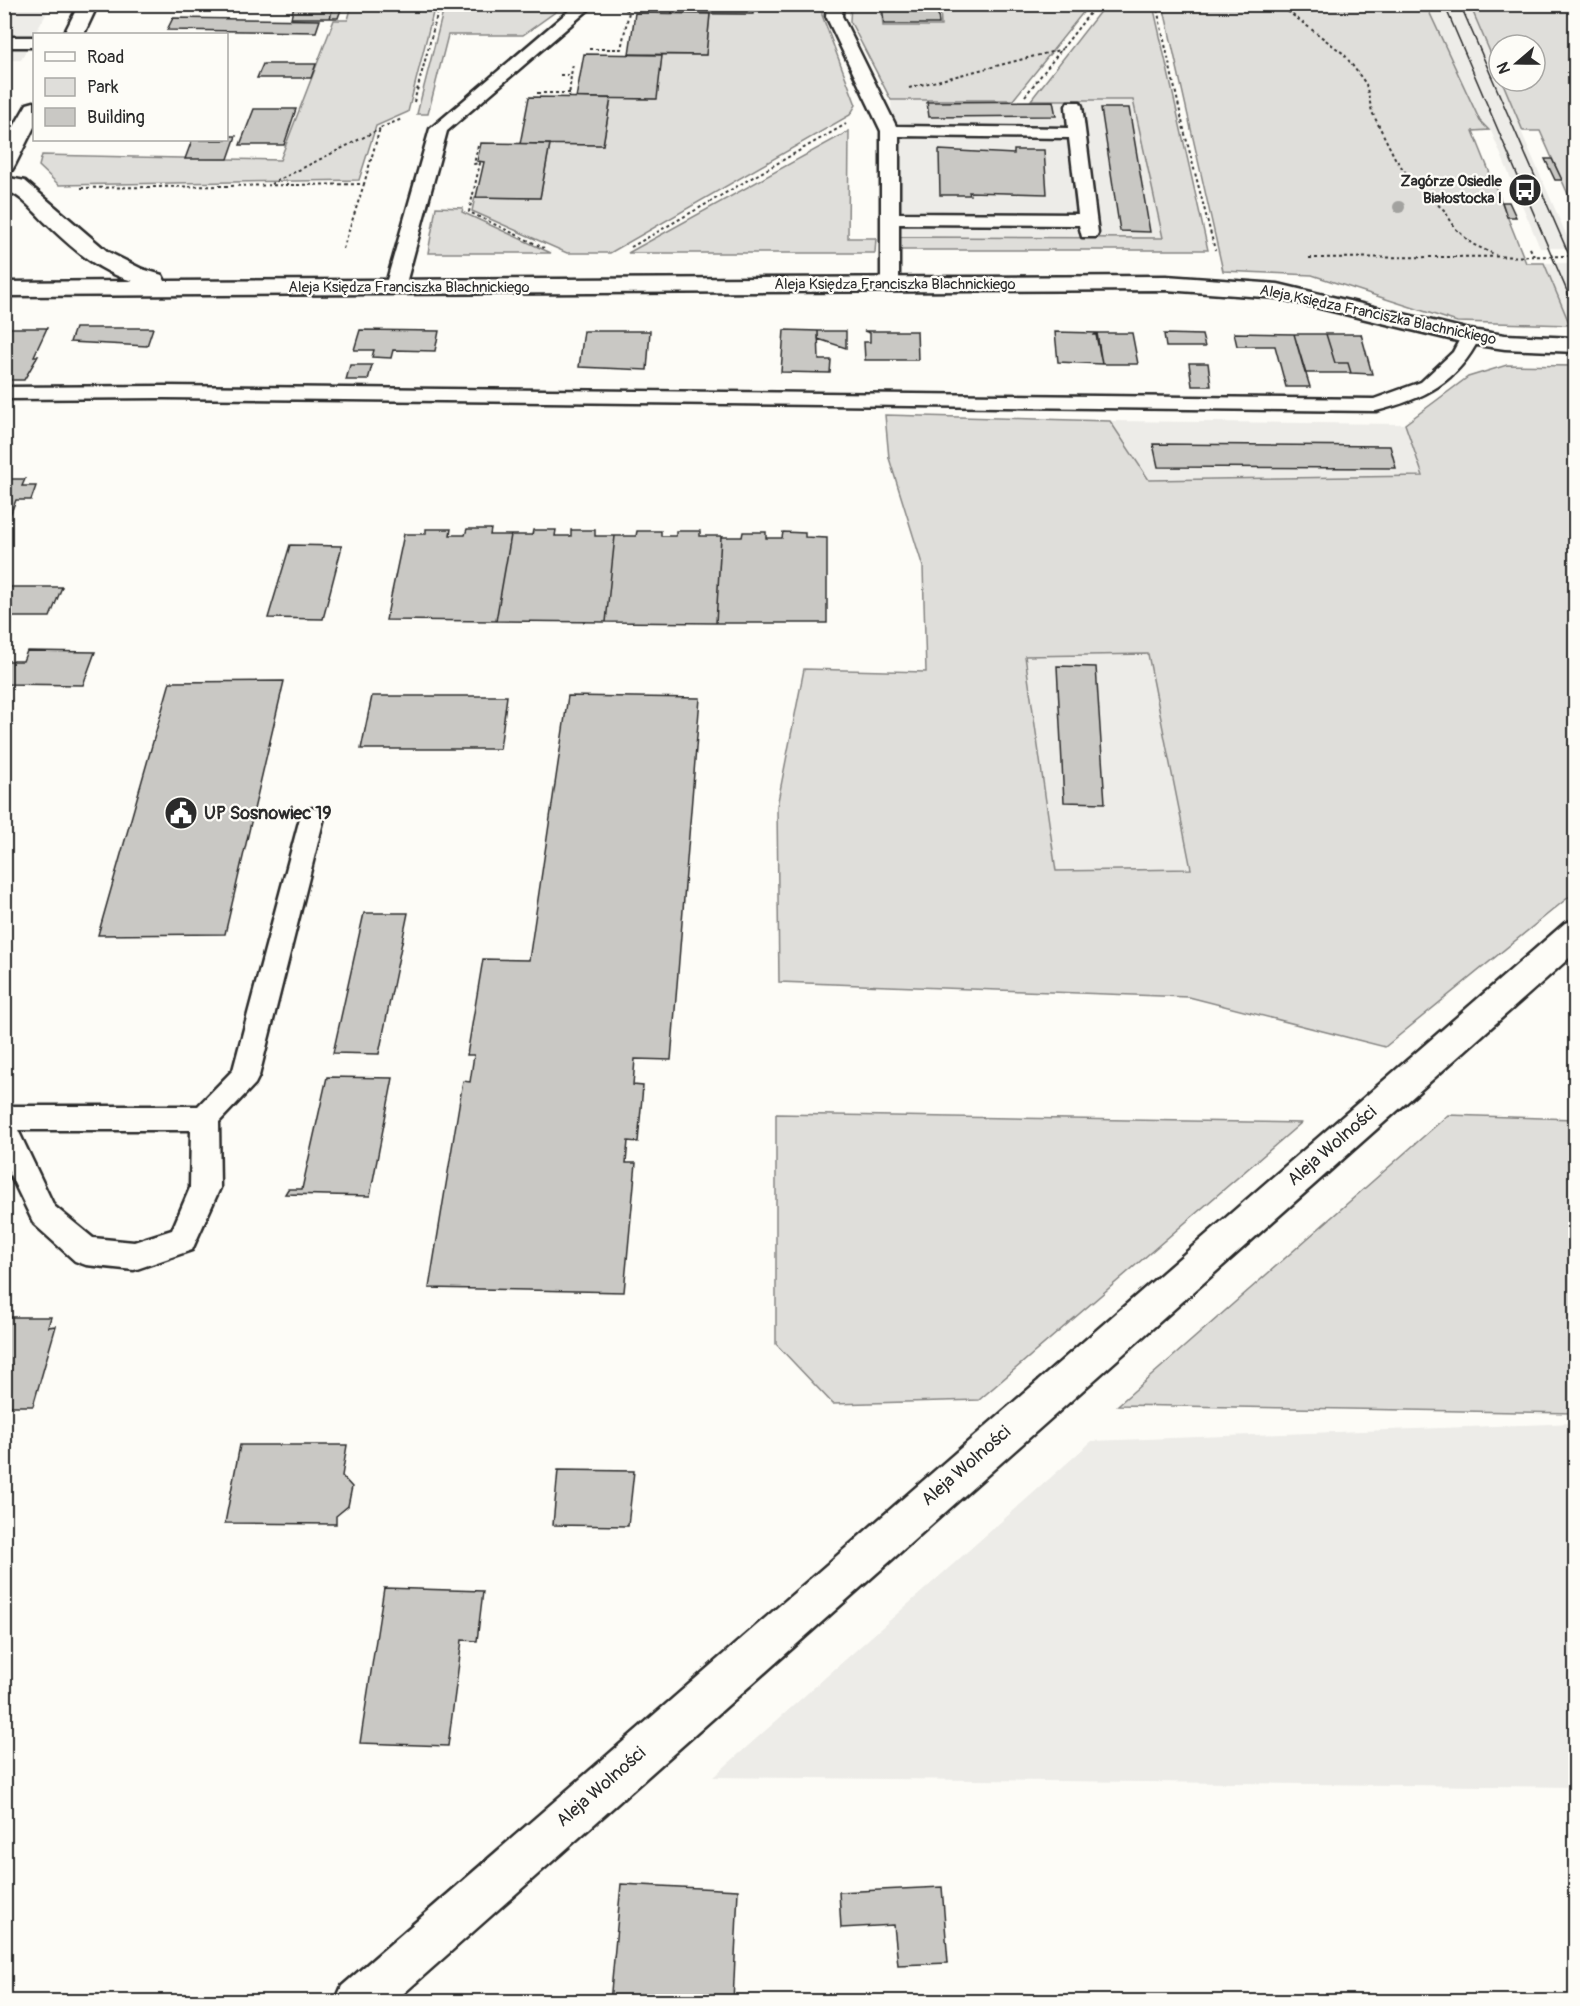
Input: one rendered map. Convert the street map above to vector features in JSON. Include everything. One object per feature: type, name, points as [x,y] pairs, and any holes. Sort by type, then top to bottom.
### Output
[{"type":"street","points":[[74,33],[89,4]]},
{"type":"street","points":[[4,165],[33,110]]},
{"type":"street","name":"Aleja Księdza Franciszka Blachnickiego","points":[[4,183],[22,190],[88,250],[113,266],[151,279],[209,288]]},
{"type":"street","name":"Aleja Księdza Franciszka Blachnickiego","points":[[4,289],[1131,283],[1247,288],[1308,297],[1470,337],[1575,345]]},
{"type":"street","name":"Aleja Wolności","points":[[358,2001],[1575,932]]},
{"type":"lane","points":[[395,287],[439,129],[587,4]]},
{"type":"lane","points":[[835,4],[834,16],[890,131],[890,285]]},
{"type":"lane","points":[[4,42],[33,42]]},
{"type":"lane","points":[[891,218],[1088,227],[1074,106]]},
{"type":"lane","points":[[890,131],[1077,133]]},
{"type":"lane","points":[[4,393],[164,392],[1376,405],[1428,386],[1461,355],[1470,337]]},
{"type":"lane","points":[[4,1130],[44,1215],[86,1251],[134,1256],[182,1240],[205,1188],[205,1118],[245,1076],[312,818]]},
{"type":"lane","points":[[4,1118],[205,1118]]},
{"type":"path","points":[[414,104],[440,4]]},
{"type":"path","points":[[620,54],[629,12],[623,8],[624,4]]},
{"type":"path","points":[[672,4],[672,13]]},
{"type":"path","points":[[1023,99],[1097,4]]},
{"type":"path","points":[[1156,4],[1185,134],[1217,259]]},
{"type":"path","points":[[1278,4],[1344,54],[1366,84],[1372,112],[1395,158],[1413,183],[1444,210],[1456,229],[1472,244],[1499,257]]},
{"type":"path","points":[[588,49],[621,49]]},
{"type":"path","points":[[623,251],[877,104],[1063,49]]},
{"type":"path","points":[[569,98],[575,58]]},
{"type":"path","points":[[554,75],[571,75]]},
{"type":"path","points":[[534,93],[570,93]]},
{"type":"path","points":[[269,185],[402,118]]},
{"type":"path","points":[[341,252],[380,129]]},
{"type":"path","points":[[479,143],[474,164],[482,163],[469,212],[554,253]]},
{"type":"path","points":[[77,189],[86,187],[364,184]]},
{"type":"path","points":[[1530,248],[1534,256]]},
{"type":"shaded area","points":[[5,5],[51,5],[36,33],[33,33],[33,38],[21,60],[5,60]]},
{"type":"shaded area","points":[[1426,5],[1470,5],[1487,45],[1487,93],[1507,93],[1523,131],[1521,131],[1572,248],[1540,248],[1491,131],[1480,121]]},
{"type":"shaded area","points":[[891,100],[1133,100],[1163,238],[899,237]]},
{"type":"shaded area","points":[[1544,263],[1575,263],[1575,325],[1570,325]]},
{"type":"shaded area","points":[[1110,421],[1405,424],[1424,476],[1149,480]]},
{"type":"shaded area","points":[[1148,654],[1191,869],[1055,871],[1025,656]]},
{"type":"shaded area","points":[[1575,1423],[1575,1787],[713,1777],[1092,1441]]},
{"type":"green space","points":[[445,4],[565,5],[523,35],[448,35],[428,114],[417,114]]},
{"type":"green space","points":[[352,5],[435,5],[408,112],[376,126],[359,180],[59,185],[39,166],[42,155],[280,160],[334,20],[348,20]]},
{"type":"green space","points":[[753,5],[822,5],[822,15],[856,105],[850,115],[610,253],[567,253],[472,211],[475,197],[540,198],[550,144],[603,145],[611,98],[656,99],[662,55],[706,55],[710,14],[752,14]]},
{"type":"green space","points":[[851,5],[881,5],[883,26],[941,26],[940,5],[1089,5],[1013,100],[891,100],[850,21]]},
{"type":"green space","points":[[1105,5],[1153,5],[1208,250],[900,250],[899,237],[1163,238],[1133,100],[1031,100]]},
{"type":"green space","points":[[1163,5],[1426,5],[1480,121],[1489,130],[1473,131],[1526,263],[1544,263],[1570,325],[1457,322],[1312,275],[1223,271]]},
{"type":"green space","points":[[1470,5],[1575,5],[1575,210],[1540,131],[1523,131],[1507,93],[1547,93],[1547,33],[1487,33],[1487,45]]},
{"type":"green space","points":[[849,131],[848,238],[876,238],[875,253],[628,253]]},
{"type":"green space","points":[[436,207],[463,208],[462,212],[551,253],[428,253]]},
{"type":"green space","points":[[1507,365],[1575,366],[1575,892],[1385,1047],[1189,997],[779,982],[777,806],[804,669],[926,672],[923,567],[889,458],[885,415],[1110,421],[1149,480],[1423,476],[1405,424],[1468,377]],"holes":[[[1148,654],[1191,869],[1056,871],[1025,656]]]},
{"type":"green space","points":[[776,1114],[1301,1123],[979,1400],[833,1404],[776,1344]]},
{"type":"green space","points":[[1448,1115],[1575,1119],[1575,1413],[1118,1405]]},
{"type":"building","points":[[334,4],[343,4],[338,18],[330,18]]},
{"type":"building","points":[[679,4],[753,4],[753,14],[678,13]]},
{"type":"building","points":[[882,4],[937,4],[939,24],[884,24]]},
{"type":"building","points":[[294,6],[333,6],[330,18],[291,18]]},
{"type":"building","points":[[635,13],[710,14],[706,55],[629,54]]},
{"type":"building","points":[[173,18],[320,20],[316,32],[167,30]]},
{"type":"building","points":[[584,54],[662,55],[657,99],[576,98]]},
{"type":"building","points":[[263,64],[316,64],[311,78],[257,78]]},
{"type":"building","points":[[529,97],[611,98],[603,145],[520,144]]},
{"type":"building","points":[[1053,101],[1056,116],[929,117],[927,102]]},
{"type":"building","points":[[1101,108],[1129,108],[1150,232],[1120,231]]},
{"type":"building","points":[[254,109],[296,109],[284,145],[240,145]]},
{"type":"building","points":[[228,136],[236,136],[228,159],[185,159],[192,141],[228,141]]},
{"type":"building","points":[[481,143],[550,144],[540,198],[476,197],[484,162],[477,161]]},
{"type":"building","points":[[939,150],[1014,154],[1014,150],[1044,150],[1047,194],[969,192],[970,195],[940,195]]},
{"type":"building","points":[[1545,159],[1552,159],[1562,180],[1555,180]]},
{"type":"building","points":[[1502,202],[1509,202],[1516,217],[1507,217]]},
{"type":"building","points":[[4,328],[47,328],[34,356],[38,356],[24,380],[4,380]]},
{"type":"building","points":[[75,328],[153,328],[147,346],[70,342]]},
{"type":"building","points":[[360,330],[439,331],[435,351],[393,350],[391,358],[372,357],[374,350],[354,350]]},
{"type":"building","points":[[784,330],[818,331],[819,360],[831,360],[830,373],[781,372]]},
{"type":"building","points":[[584,331],[650,331],[647,370],[579,367]]},
{"type":"building","points":[[818,331],[846,331],[846,348],[818,339]]},
{"type":"building","points":[[864,331],[917,331],[918,360],[865,360],[864,342],[870,342],[870,333]]},
{"type":"building","points":[[1055,332],[1097,333],[1094,335],[1096,335],[1102,364],[1058,362]]},
{"type":"building","points":[[1097,333],[1132,333],[1138,364],[1102,364]]},
{"type":"building","points":[[1234,333],[1294,334],[1310,387],[1286,387],[1275,346],[1237,346]]},
{"type":"building","points":[[1164,334],[1202,335],[1205,347],[1166,347]]},
{"type":"building","points":[[1294,334],[1326,334],[1335,363],[1348,363],[1351,373],[1305,373]]},
{"type":"building","points":[[1326,334],[1361,334],[1372,374],[1351,373],[1348,363],[1335,363]]},
{"type":"building","points":[[1189,363],[1208,363],[1211,386],[1192,386]]},
{"type":"building","points":[[350,365],[372,365],[368,380],[346,380]]},
{"type":"building","points":[[1153,444],[1390,446],[1396,468],[1158,467]]},
{"type":"building","points":[[4,479],[25,479],[22,486],[36,486],[31,500],[16,500],[8,520],[4,520]]},
{"type":"building","points":[[426,529],[451,529],[450,535],[465,535],[467,529],[491,529],[490,535],[511,535],[496,621],[386,620],[404,534],[426,534]]},
{"type":"building","points":[[533,530],[556,530],[555,536],[571,536],[571,530],[595,530],[595,536],[615,536],[606,622],[496,621],[511,535],[532,535]]},
{"type":"building","points":[[637,531],[661,531],[661,536],[676,536],[676,531],[700,531],[700,536],[721,536],[716,623],[606,622],[615,536],[636,536]]},
{"type":"building","points":[[743,532],[766,532],[766,538],[782,538],[783,532],[805,533],[805,537],[827,538],[827,623],[716,623],[721,537],[742,537]]},
{"type":"building","points":[[290,545],[342,546],[323,619],[268,618]]},
{"type":"building","points":[[4,587],[62,587],[50,617],[4,617]]},
{"type":"building","points":[[27,651],[95,652],[83,685],[4,684],[4,661],[23,661]]},
{"type":"building","points":[[1057,666],[1096,667],[1105,803],[1064,802]]},
{"type":"building","points":[[284,681],[225,934],[98,935],[170,682]]},
{"type":"building","points":[[372,696],[507,696],[500,749],[361,749]]},
{"type":"building","points":[[568,696],[700,698],[671,1060],[635,1059],[633,1085],[643,1086],[638,1142],[628,1141],[626,1163],[636,1163],[624,1292],[429,1288],[463,1081],[470,1082],[474,1055],[467,1055],[483,959],[529,960]]},
{"type":"building","points":[[364,913],[408,913],[379,1054],[333,1053]]},
{"type":"building","points":[[327,1077],[393,1078],[370,1196],[285,1194],[288,1189],[302,1189]]},
{"type":"building","points":[[8,1317],[51,1317],[48,1327],[56,1326],[33,1406],[4,1406],[4,1326]]},
{"type":"building","points":[[240,1445],[347,1445],[342,1476],[352,1487],[348,1506],[336,1516],[336,1524],[225,1523]]},
{"type":"building","points":[[558,1470],[634,1471],[628,1526],[553,1525]]},
{"type":"building","points":[[384,1588],[483,1591],[477,1641],[462,1640],[448,1746],[360,1743]]},
{"type":"building","points":[[621,1884],[738,1890],[733,2002],[610,2002]]},
{"type":"building","points":[[942,1887],[948,1963],[898,1965],[894,1925],[841,1928],[839,1892]]},
{"type":"tram line","points":[[1444,4],[1576,312]]},
{"type":"tram line","points":[[1460,4],[1576,271]]},
{"type":"place","name":"Zagórze Osiedle Białostocka I","points":[[1525,190]]},
{"type":"place","name":"UP Sosnowiec 19","points":[[181,813]]}]
